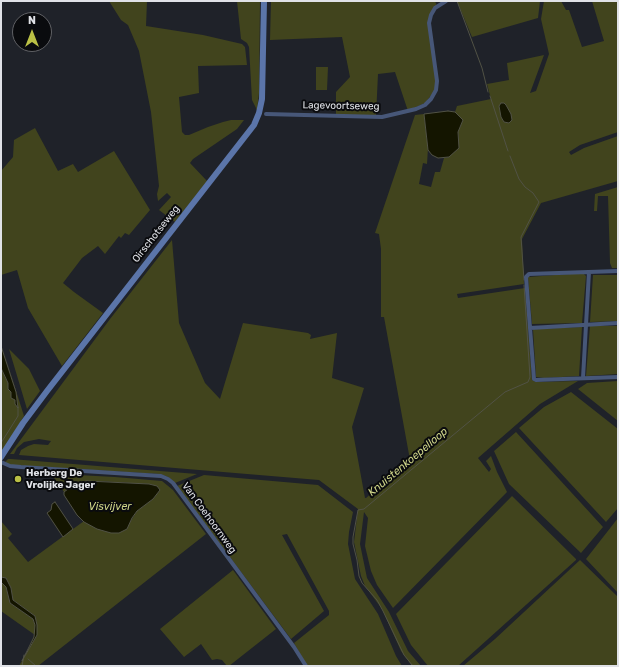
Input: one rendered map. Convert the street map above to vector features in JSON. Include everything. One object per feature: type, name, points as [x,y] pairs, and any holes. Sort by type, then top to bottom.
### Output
[{"type":"street","name":"Oirschotseweg","points":[[1,457],[20,427],[47,391],[262,114],[264,1]]},
{"type":"street","name":"Lagevoortseweg","points":[[262,114],[382,117],[420,108],[431,99],[436,90],[437,81],[429,23],[435,8],[446,1]]},
{"type":"street","points":[[618,271],[527,275],[526,277],[534,379],[618,377]]},
{"type":"street","points":[[583,378],[589,272]]},
{"type":"street","points":[[530,328],[618,323]]},
{"type":"street","name":"Van Coehoornweg","points":[[1,462],[10,466],[161,476],[168,479],[173,483],[290,641],[306,666]]},
{"type":"green space","points":[[109,1],[147,1],[146,26],[203,35],[242,44],[245,47],[247,65],[198,66],[199,93],[179,97],[182,132],[185,135],[189,135],[223,122],[231,120],[244,120],[237,129],[193,159],[190,163],[207,181],[175,222],[159,210],[171,197],[167,193],[158,201],[157,194],[159,186],[151,112],[139,51],[128,25],[121,20]]},
{"type":"green space","points":[[237,1],[260,1],[259,93],[257,110],[252,100],[249,47],[247,43],[241,39]]},
{"type":"green space","points":[[271,1],[435,1],[437,6],[429,18],[437,84],[433,93],[425,103],[408,111],[395,72],[378,74],[376,116],[336,115],[336,92],[350,77],[342,37],[270,40]]},
{"type":"green space","points":[[457,1],[540,1],[538,18],[472,37]]},
{"type":"green space","points":[[544,1],[561,1],[566,10],[569,10],[582,47],[604,41],[592,1],[618,1],[618,132],[580,145],[569,152],[571,155],[584,148],[618,136],[618,181],[541,203],[522,239],[524,284],[457,294],[458,298],[525,288],[532,380],[536,382],[578,381],[540,404],[478,458],[489,472],[491,469],[486,461],[491,456],[507,492],[393,608],[377,585],[371,571],[365,546],[368,518],[364,512],[360,544],[367,578],[389,612],[408,651],[421,666],[412,666],[401,651],[382,609],[365,586],[361,576],[354,542],[358,509],[319,480],[19,455],[21,450],[28,446],[34,444],[48,445],[51,441],[39,439],[24,442],[17,448],[14,454],[10,454],[110,319],[172,240],[179,323],[205,383],[220,399],[243,323],[308,333],[311,335],[310,339],[337,333],[332,378],[364,388],[352,427],[366,498],[410,460],[384,317],[381,317],[381,249],[379,234],[375,233],[415,115],[424,114],[428,148],[427,164],[423,163],[419,184],[431,187],[435,172],[440,172],[444,158],[449,157],[459,138],[458,132],[461,125],[460,117],[455,112],[457,106],[491,99],[487,84],[509,80],[507,63],[544,55],[530,93],[536,91],[549,54],[541,19]]},
{"type":"green space","points":[[316,67],[328,67],[327,90],[316,90]]},
{"type":"green space","points":[[35,128],[58,171],[73,164],[78,172],[114,151],[150,210],[129,235],[125,233],[121,238],[119,236],[105,254],[98,246],[82,258],[63,283],[103,313],[62,366],[28,308],[17,270],[1,275],[1,171],[13,157],[14,140]]},
{"type":"green space","points":[[618,187],[618,268],[612,268],[610,263],[608,196],[598,196],[597,211],[594,211],[595,194]]},
{"type":"green space","points":[[583,273],[586,276],[582,323],[532,324],[528,277]]},
{"type":"green space","points":[[593,275],[618,275],[618,321],[590,322]]},
{"type":"green space","points":[[590,326],[618,326],[618,374],[586,376]]},
{"type":"green space","points":[[582,327],[579,376],[536,377],[533,329]]},
{"type":"green space","points":[[1,343],[24,416],[1,453],[1,368],[8,383],[8,389],[18,407],[16,392]]},
{"type":"green space","points":[[9,349],[29,369],[40,391],[27,409]]},
{"type":"green space","points":[[618,381],[618,421],[578,389],[587,383]]},
{"type":"green space","points":[[571,392],[618,429],[618,508],[606,522],[519,428],[544,407]]},
{"type":"green space","points":[[516,432],[603,527],[581,553],[509,484],[494,451]]},
{"type":"green space","points":[[8,459],[197,474],[175,483],[168,477],[160,474],[8,465],[5,462]]},
{"type":"green space","points":[[40,473],[162,481],[173,490],[206,534],[38,666],[19,666],[37,635],[37,625],[35,616],[13,600],[11,588],[6,578],[1,577],[1,521],[12,534],[8,538],[28,562],[84,521],[90,525],[129,524],[137,511],[153,499],[160,490],[157,486],[149,484],[97,481],[76,483],[64,492],[52,475],[41,475]]},
{"type":"green space","points":[[204,475],[318,485],[353,512],[348,544],[355,579],[378,614],[396,656],[402,666],[307,666],[294,643],[329,615],[329,611],[287,534],[282,535],[324,611],[291,639],[177,486]]},
{"type":"green space","points":[[512,496],[576,560],[458,666],[428,666],[411,645],[396,614]]},
{"type":"green space","points":[[618,518],[618,593],[586,559]]},
{"type":"green space","points":[[580,560],[618,597],[618,666],[463,666],[495,639]]},
{"type":"green space","points":[[233,570],[276,629],[229,666],[227,666],[222,660],[212,660],[201,644],[184,657],[160,629]]},
{"type":"green space","points":[[1,582],[6,587],[10,603],[33,619],[35,625],[35,635],[1,611]]},
{"type":"water","points":[[501,103],[506,105],[511,114],[512,120],[509,123],[504,122],[501,117],[499,106]]},
{"type":"water","points":[[448,111],[455,112],[463,120],[458,132],[459,148],[449,157],[438,158],[432,155],[428,150],[424,114]]},
{"type":"water","points":[[1,346],[16,392],[18,408],[15,404],[15,400],[11,398],[8,383],[1,368]]},
{"type":"water","name":"Visvijver","points":[[87,481],[149,484],[157,486],[160,490],[153,499],[137,511],[127,529],[119,533],[111,533],[97,529],[84,522],[77,515],[64,495],[64,492],[76,483]]},
{"type":"water","points":[[55,502],[73,529],[63,537],[47,513],[51,510],[52,504]]},
{"type":"water","points":[[1,577],[6,578],[11,588],[13,600],[35,616],[37,635],[22,661],[34,637],[35,625],[33,619],[10,603],[6,587],[1,582]]},
{"type":"waterway","name":"Knuistenkoepelloop","points":[[457,1],[482,68],[488,92]]},
{"type":"waterway","name":"Knuistenkoepelloop","points":[[490,96],[508,151]]},
{"type":"waterway","name":"Knuistenkoepelloop","points":[[510,156],[519,179],[525,187],[533,193],[539,202],[521,237],[524,280]]},
{"type":"waterway","name":"Knuistenkoepelloop","points":[[413,666],[404,655],[377,600],[362,583],[359,576],[353,544],[358,510],[364,509],[505,392],[528,382],[530,377],[524,285]]},
{"type":"waterway","points":[[1,443],[18,416],[18,407]]},
{"type":"waterway","points":[[22,666],[24,655]]},
{"type":"waterway","points":[[28,659],[36,666]]},
{"type":"place","name":"Herberg De Vrolijke Jager","points":[[18,479]]}]
